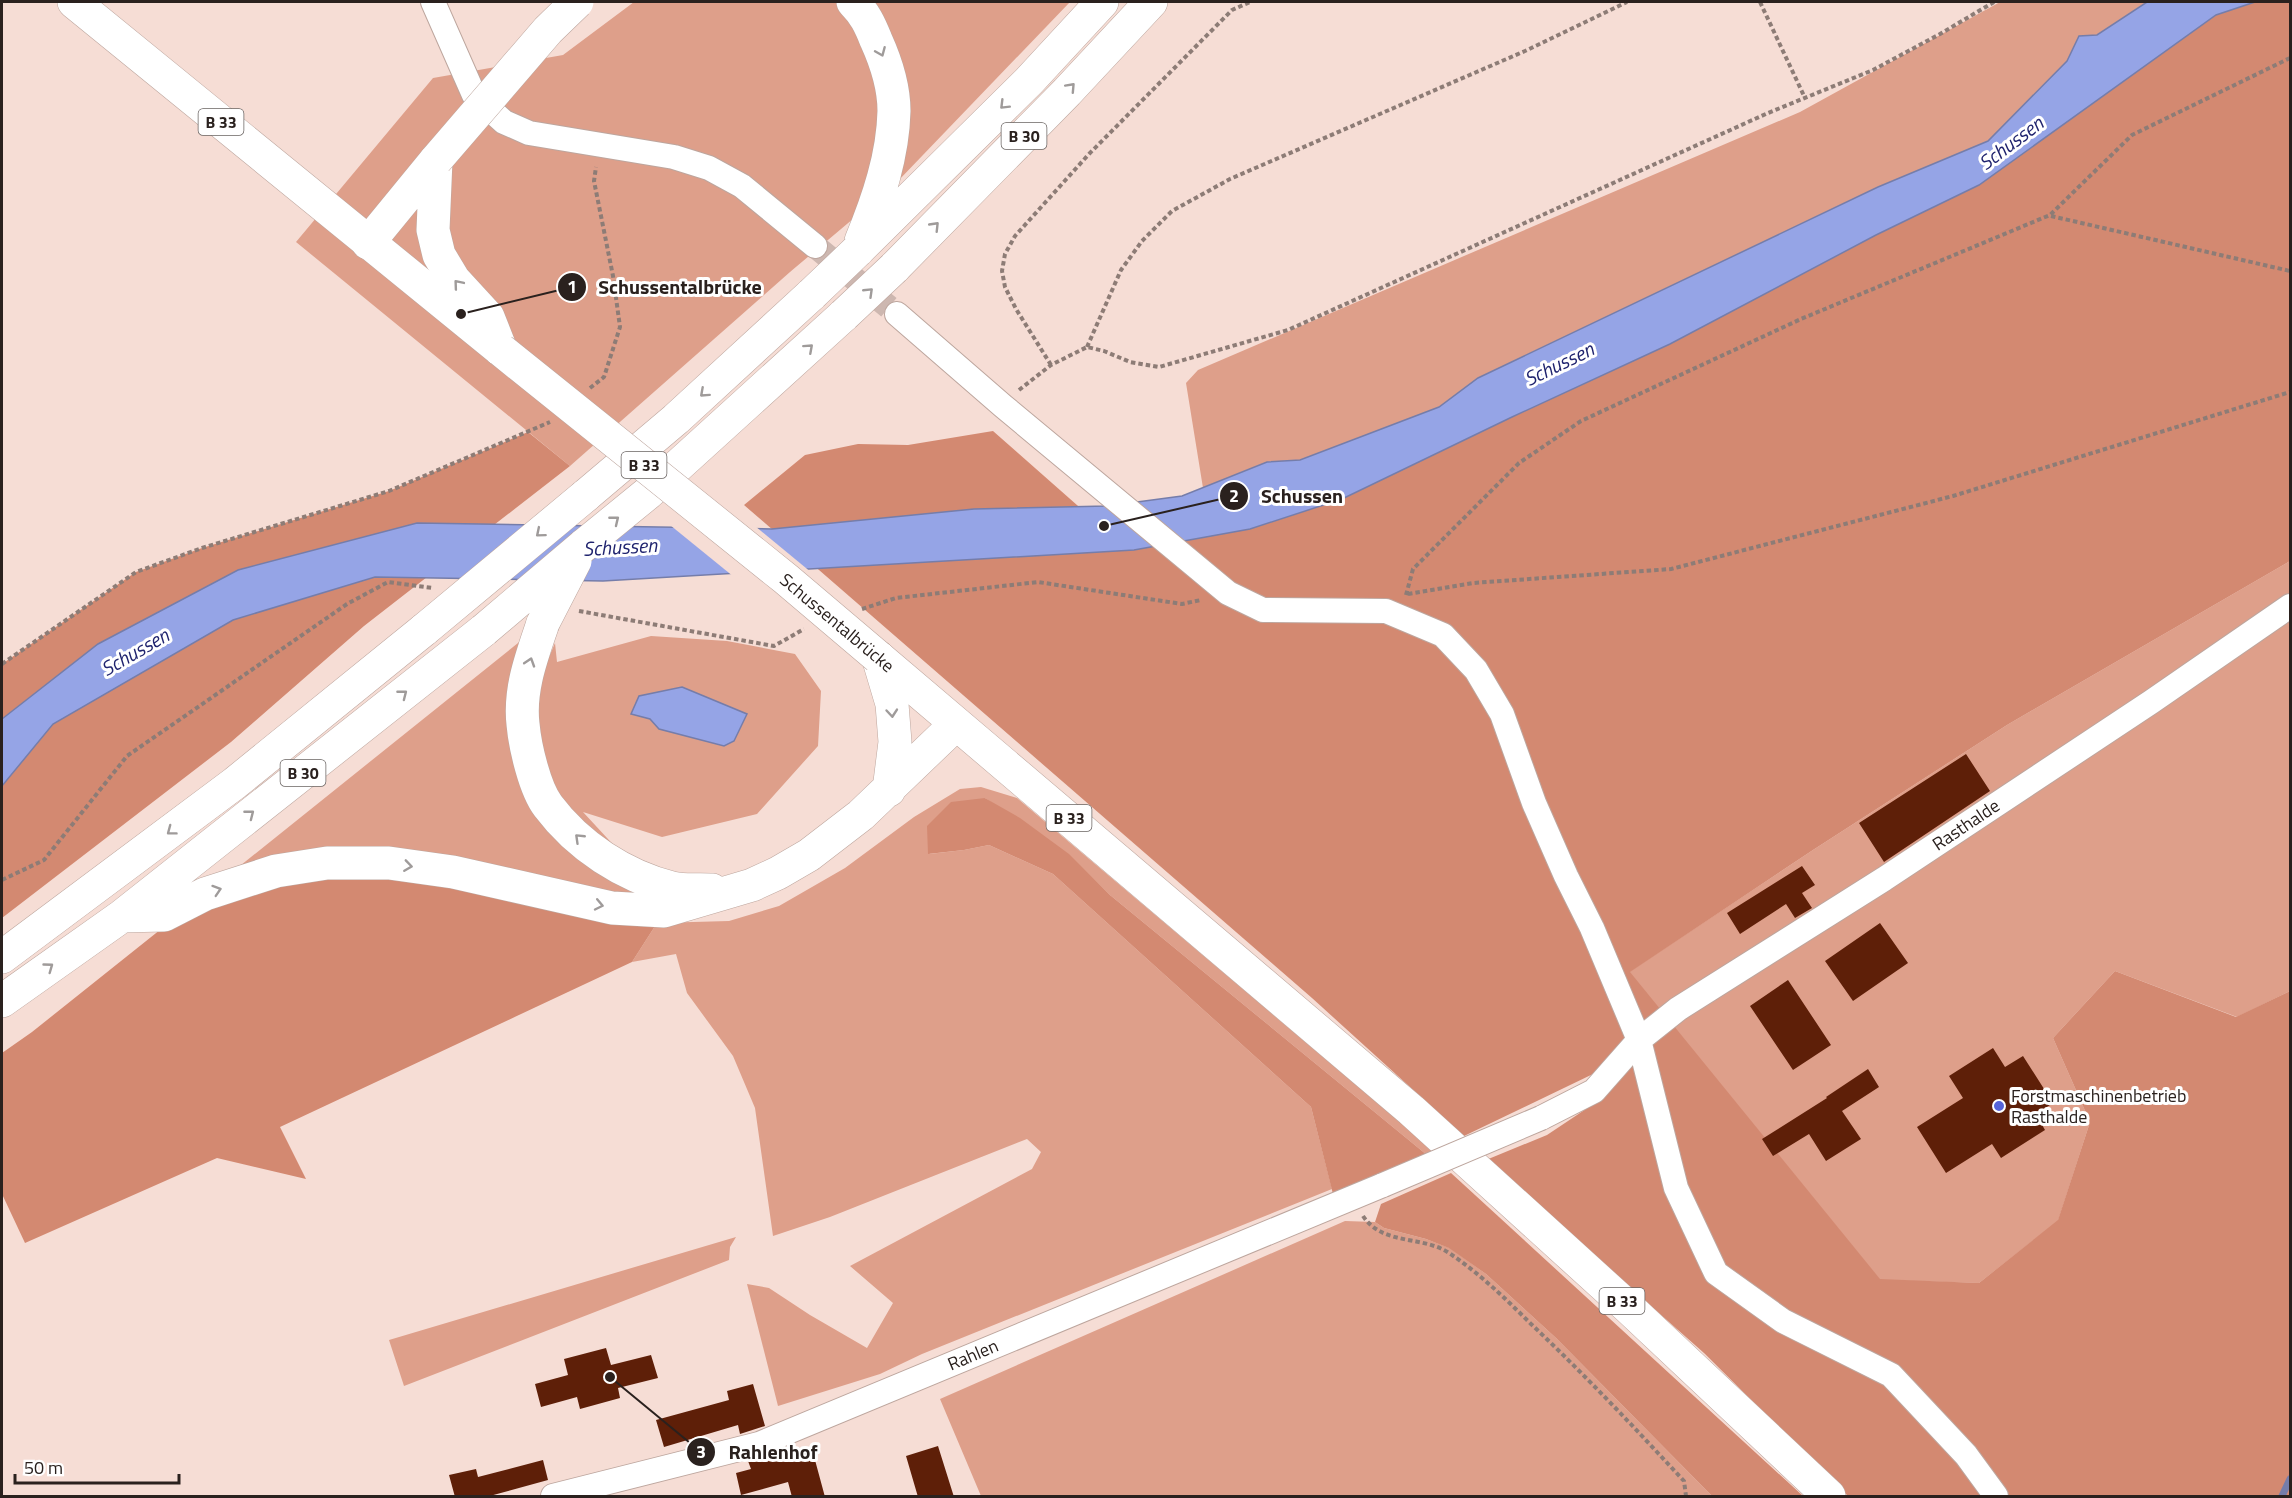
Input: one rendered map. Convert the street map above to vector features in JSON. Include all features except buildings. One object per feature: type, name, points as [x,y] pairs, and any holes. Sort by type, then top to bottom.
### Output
[{"type":"main road","name":"Schussentalbrücke","points":[[74,2],[368,243],[786,579],[956,724]]},
{"type":"main road","points":[[368,243],[548,30],[577,2]]},
{"type":"main road","points":[[853,2],[865,14],[887,65],[894,110],[887,161],[875,207],[857,250]]},
{"type":"main road","name":"B 30","points":[[2,957],[235,783],[425,629],[676,419],[857,250],[1029,81],[1102,2]]},
{"type":"main road","name":"B 30","points":[[2,1001],[122,916],[484,630],[648,493],[894,268],[1067,92],[1151,2]]},
{"type":"main road","points":[[436,160],[433,230],[439,255],[454,280],[488,317],[501,350]]},
{"type":"main road","points":[[583,546],[543,622],[525,676],[522,723],[529,763],[547,805],[584,844],[629,873],[674,888],[729,891]]},
{"type":"main road","points":[[878,657],[892,704],[895,742],[889,790]]},
{"type":"main road","points":[[122,916],[164,915],[205,894],[276,871],[327,863],[389,863],[453,872],[612,908],[664,911],[752,885],[809,855],[843,831],[889,790],[956,724]]},
{"type":"main road","name":"B 33","points":[[956,724],[1412,1110],[1629,1308],[1829,1497]]},
{"type":"street","points":[[433,2],[474,95],[504,122],[529,133],[674,157],[708,168],[742,186],[815,246]]},
{"type":"street","points":[[897,314],[1003,406],[1221,587],[1263,610],[1386,611],[1443,635],[1476,670],[1502,714],[1534,803],[1592,928],[1639,1040],[1676,1188],[1716,1273],[1783,1321],[1890,1375],[1966,1455],[1996,1497]]},
{"type":"street","name":"Rasthalde","points":[[1541,1118],[1594,1091],[1639,1040],[1678,1009],[1894,872],[2281,615],[2290,606]]},
{"type":"street","name":"Rahlen","points":[[553,1497],[759,1444],[1541,1118]]},
{"type":"path","points":[[1051,365],[1005,287],[1002,271],[1005,254],[1015,236],[1089,154],[1232,10],[1250,2]]},
{"type":"path","points":[[1003,406],[1051,365],[1087,347],[1121,270],[1142,241],[1172,210],[1230,179],[1525,51],[1627,2]]},
{"type":"path","points":[[1760,2],[1805,98]]},
{"type":"path","points":[[1087,347],[1104,351],[1130,362],[1159,368],[1288,330],[1805,98],[1873,70],[1994,2]]},
{"type":"path","points":[[1406,595],[1413,568],[1520,463],[1581,421],[1801,319],[2050,215],[2132,135],[2290,58]]},
{"type":"path","points":[[588,390],[604,377],[620,327],[614,276],[594,181],[600,145]]},
{"type":"path","points":[[2050,215],[2290,271]]},
{"type":"path","points":[[1386,611],[1406,595],[1473,584],[1671,569],[1953,496],[2290,392]]},
{"type":"path","points":[[2,664],[136,572],[202,548],[389,491],[557,418]]},
{"type":"path","points":[[2,880],[44,860],[128,756],[347,604],[388,582],[434,588]]},
{"type":"path","points":[[855,612],[896,598],[1038,582],[1182,604],[1221,587]]},
{"type":"path","points":[[573,610],[774,646],[813,626]]},
{"type":"path","points":[[1351,1198],[1369,1225],[1392,1237],[1443,1249],[1476,1272],[1574,1364],[1684,1480],[1686,1497]]},
{"type":"shaded area","points":[[634,2],[1070,2],[898,181],[790,272],[570,466],[296,242],[433,78],[563,55]]},
{"type":"shaded area","points":[[2000,2],[2147,2],[2097,35],[2079,36],[2067,61],[1988,141],[1878,187],[1478,378],[1439,407],[1327,451],[1300,460],[1267,462],[1203,488],[1186,383],[1198,370],[1800,112]]},
{"type":"shaded area","points":[[2255,2],[2290,2],[2290,561],[2007,725],[1630,972],[1880,1279],[1979,1283],[2058,1220],[2090,1122],[2053,1038],[2115,971],[2236,1017],[2290,991],[2290,1496],[1848,1496],[1704,1353],[1486,1160],[1547,1135],[1607,1095],[1593,1074],[1464,1136],[1312,998],[744,505],[805,455],[858,444],[908,445],[993,431],[1086,513],[1250,529],[1342,499],[1670,344],[1876,235],[1979,185],[2216,15]]},
{"type":"shaded area","points":[[528,432],[570,466],[364,626],[231,742],[2,918],[2,664],[136,572],[202,548],[389,491]]},
{"type":"shaded area","points":[[2290,561],[2290,991],[2237,1017],[2115,971],[2053,1038],[2090,1122],[2058,1221],[1979,1283],[1880,1280],[1629,972],[2007,725]]},
{"type":"shaded area","points":[[543,623],[529,763],[664,911],[205,894]]},
{"type":"shaded area","points":[[651,636],[727,641],[795,654],[821,691],[818,746],[757,814],[662,837],[583,812],[620,852],[582,825],[546,777],[535,726],[538,683],[555,643],[557,662]]},
{"type":"shaded area","points":[[981,787],[1017,798],[1434,1151],[1427,1155],[1110,895],[1068,854],[985,798],[929,854],[989,845],[1053,874],[1311,1107],[1332,1189],[922,1354],[880,1374],[778,1406],[747,1284],[769,1288],[867,1348],[893,1303],[850,1266],[1032,1169],[1041,1152],[1027,1139],[830,1217],[773,1236],[755,1108],[733,1056],[687,993],[676,954],[632,962],[657,923],[729,921],[779,906],[845,868],[914,817],[960,789]]},
{"type":"shaded area","points":[[985,798],[1020,818],[1069,854],[1110,895],[1427,1155],[1334,1198],[1311,1107],[1053,874],[989,845],[928,854],[927,826],[951,802]]},
{"type":"shaded area","points":[[327,863],[657,923],[632,962],[280,1127],[306,1179],[217,1158],[25,1243],[2,1194],[2,1053],[32,1032],[205,894]]},
{"type":"shaded area","points":[[1451,1173],[1803,1496],[1712,1496],[1556,1338],[1486,1274],[1449,1248],[1426,1239],[1384,1228],[1375,1222],[1381,1204]]},
{"type":"shaded area","points":[[1345,1221],[1375,1222],[1384,1228],[1450,1248],[1486,1274],[1556,1338],[1712,1496],[981,1496],[940,1399]]},
{"type":"shaded area","points":[[736,1237],[730,1247],[729,1260],[404,1386],[389,1340]]},
{"type":"water","points":[[2147,2],[2255,2],[2216,15],[1979,185],[1876,235],[1670,344],[1342,499],[1250,529],[1134,550],[603,581],[375,577],[233,620],[53,724],[2,786],[2,719],[98,644],[238,570],[417,523],[772,529],[974,509],[1107,506],[1182,496],[1267,462],[1300,460],[1439,407],[1478,378],[1878,187],[1988,141],[2067,61],[2079,36],[2097,35]]},
{"type":"water","points":[[682,687],[747,714],[734,741],[724,746],[659,729],[650,719],[631,714],[639,696]]},
{"type":"pier","points":[[670,525],[755,526],[812,573],[734,577]]},
{"type":"waterway","points":[[2282,1496],[2290,1479]]},
{"type":"tunnel","points":[[815,246],[897,314]]},
{"type":"place","name":"Schussentalbrücke","points":[[461,314]]},
{"type":"place","name":"Schussen","points":[[1104,526]]},
{"type":"place","name":"Forstmaschinenbetrieb Rasthalde","points":[[1999,1106]]},
{"type":"place","name":"Rahlenhof","points":[[610,1377]]}]
